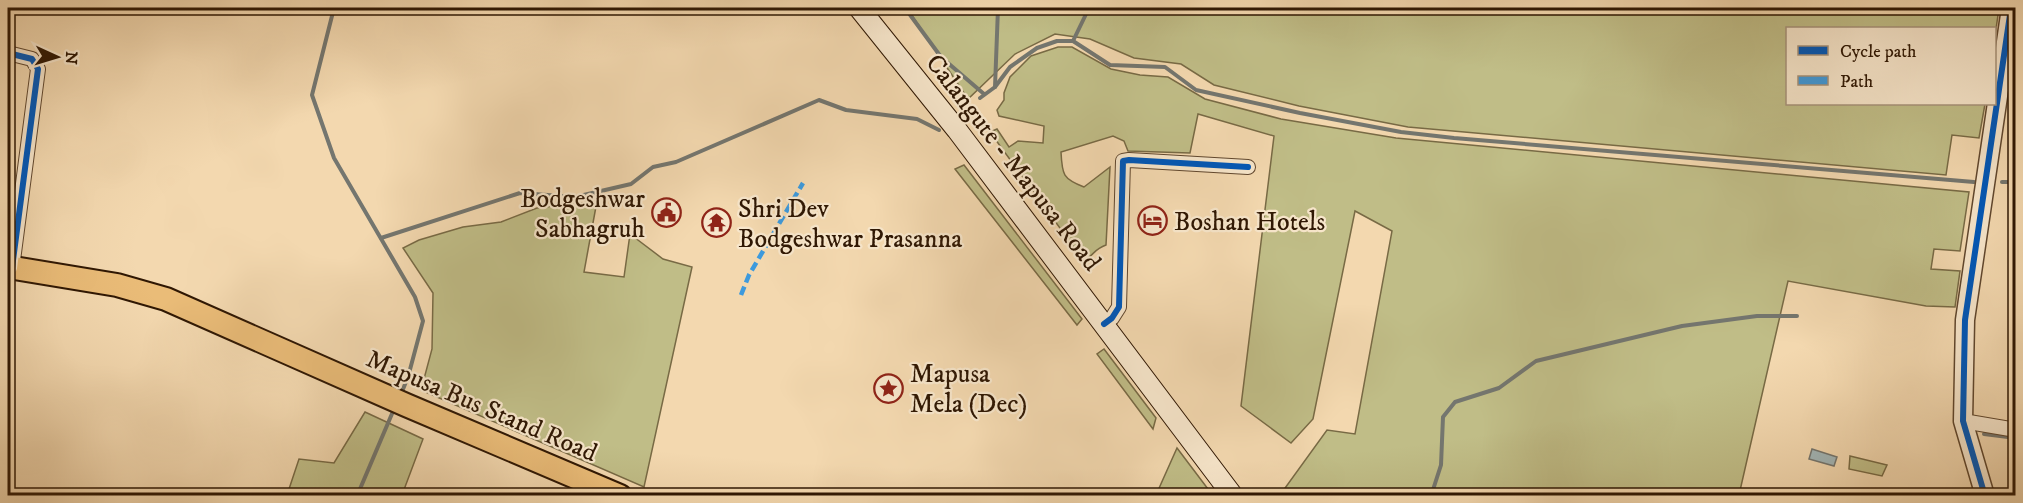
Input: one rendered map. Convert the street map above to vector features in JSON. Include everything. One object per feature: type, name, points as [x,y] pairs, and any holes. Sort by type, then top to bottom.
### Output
[{"type":"main road","name":"Calangute - Mapusa Road","points":[[859,8],[1244,495]]},
{"type":"main road","name":"Calangute - Mapusa Road","points":[[875,8],[1108,321],[1233,495]]},
{"type":"main road","name":"Mapusa Bus Stand Road","points":[[10,268],[117,285],[166,299],[406,405],[620,495]]},
{"type":"main road","name":"Mapusa Bus Stand Road","points":[[321,366],[386,410],[591,495]]},
{"type":"street","points":[[1985,495],[1963,421],[1965,320],[2012,33],[2011,8]]},
{"type":"street","points":[[8,53],[32,59],[38,69],[10,268]]},
{"type":"street","points":[[1108,321],[1119,307],[1123,161],[1248,167]]},
{"type":"street","points":[[1963,421],[2016,430]]},
{"type":"shaded area","points":[[907,8],[1999,8],[1996,29],[1996,27],[1786,27],[1786,105],[1985,105],[1979,138],[1952,135],[1946,175],[1408,127],[1299,106],[1214,85],[1181,64],[1134,58],[1090,39],[1055,34],[1015,54],[968,99]]},
{"type":"shaded area","points":[[1058,47],[1072,47],[1111,69],[1140,75],[1168,77],[1205,99],[1281,119],[1396,138],[1969,192],[1960,251],[1934,249],[1931,269],[1960,271],[1955,307],[1926,306],[1788,281],[1739,495],[1280,495],[1327,430],[1355,434],[1392,231],[1355,211],[1313,419],[1291,443],[1241,406],[1274,136],[1198,114],[1190,153],[1128,151],[1124,141],[1113,136],[1061,152],[1065,175],[1084,187],[1110,167],[1106,245],[1084,261],[990,132],[997,129],[1009,147],[1018,141],[1043,143],[1044,126],[999,116],[997,110],[1004,100],[1010,77],[1031,56]]},
{"type":"shaded area","points":[[964,165],[1082,319],[1077,325],[955,169]]},
{"type":"shaded area","points":[[597,201],[584,272],[624,277],[630,234],[663,259],[692,267],[644,487],[421,390],[432,349],[433,293],[403,248],[419,240],[463,227],[501,222],[537,208]]},
{"type":"shaded area","points":[[1104,349],[1156,418],[1153,429],[1097,354]]},
{"type":"shaded area","points":[[365,412],[423,439],[402,495],[287,495],[299,459],[334,463]]},
{"type":"shaded area","points":[[1177,448],[1211,493],[1213,495],[1156,495]]},
{"type":"shaded area","points":[[1812,449],[1837,457],[1834,466],[1809,459]]},
{"type":"shaded area","points":[[1850,456],[1887,465],[1882,476],[1849,469]]},
{"type":"waterway","points":[[334,8],[312,95],[334,158],[415,297],[423,321],[401,394]]},
{"type":"waterway","points":[[905,8],[941,57],[984,94]]},
{"type":"waterway","points":[[995,87],[998,8]]},
{"type":"waterway","points":[[1073,41],[1089,8]]},
{"type":"waterway","points":[[980,98],[995,87],[1010,67],[1037,48],[1057,41],[1073,41],[1110,65],[1165,67],[1196,90],[1401,132],[1974,182]]},
{"type":"waterway","points":[[381,238],[520,193],[575,197],[631,184],[653,167],[676,162],[819,100],[846,110],[917,119],[939,130]]},
{"type":"waterway","points":[[2002,182],[2016,182]]},
{"type":"waterway","points":[[1431,496],[1441,465],[1443,417],[1455,402],[1499,388],[1536,361],[1682,326],[1757,316],[1797,316]]},
{"type":"waterway","points":[[357,496],[394,409]]},
{"type":"waterway","points":[[1984,434],[2016,438]]},
{"type":"marked path","points":[[741,295],[749,275],[803,183]]},
{"type":"cycle path","points":[[1985,496],[1963,421],[1965,320],[2011,8]]},
{"type":"cycle path","points":[[8,53],[32,59],[38,69],[12,268]]},
{"type":"cycle path","points":[[1104,324],[1112,318],[1119,307],[1123,161],[1248,167]]},
{"type":"place","name":"Bodgeshwar Sabhagruh","points":[[666,213]]},
{"type":"place","name":"Boshan Hotels","points":[[1153,221]]},
{"type":"place","name":"Shri Dev Bodgeshwar Prasanna","points":[[717,223]]},
{"type":"place","name":"Mapusa Mela (Dec)","points":[[889,388]]}]
